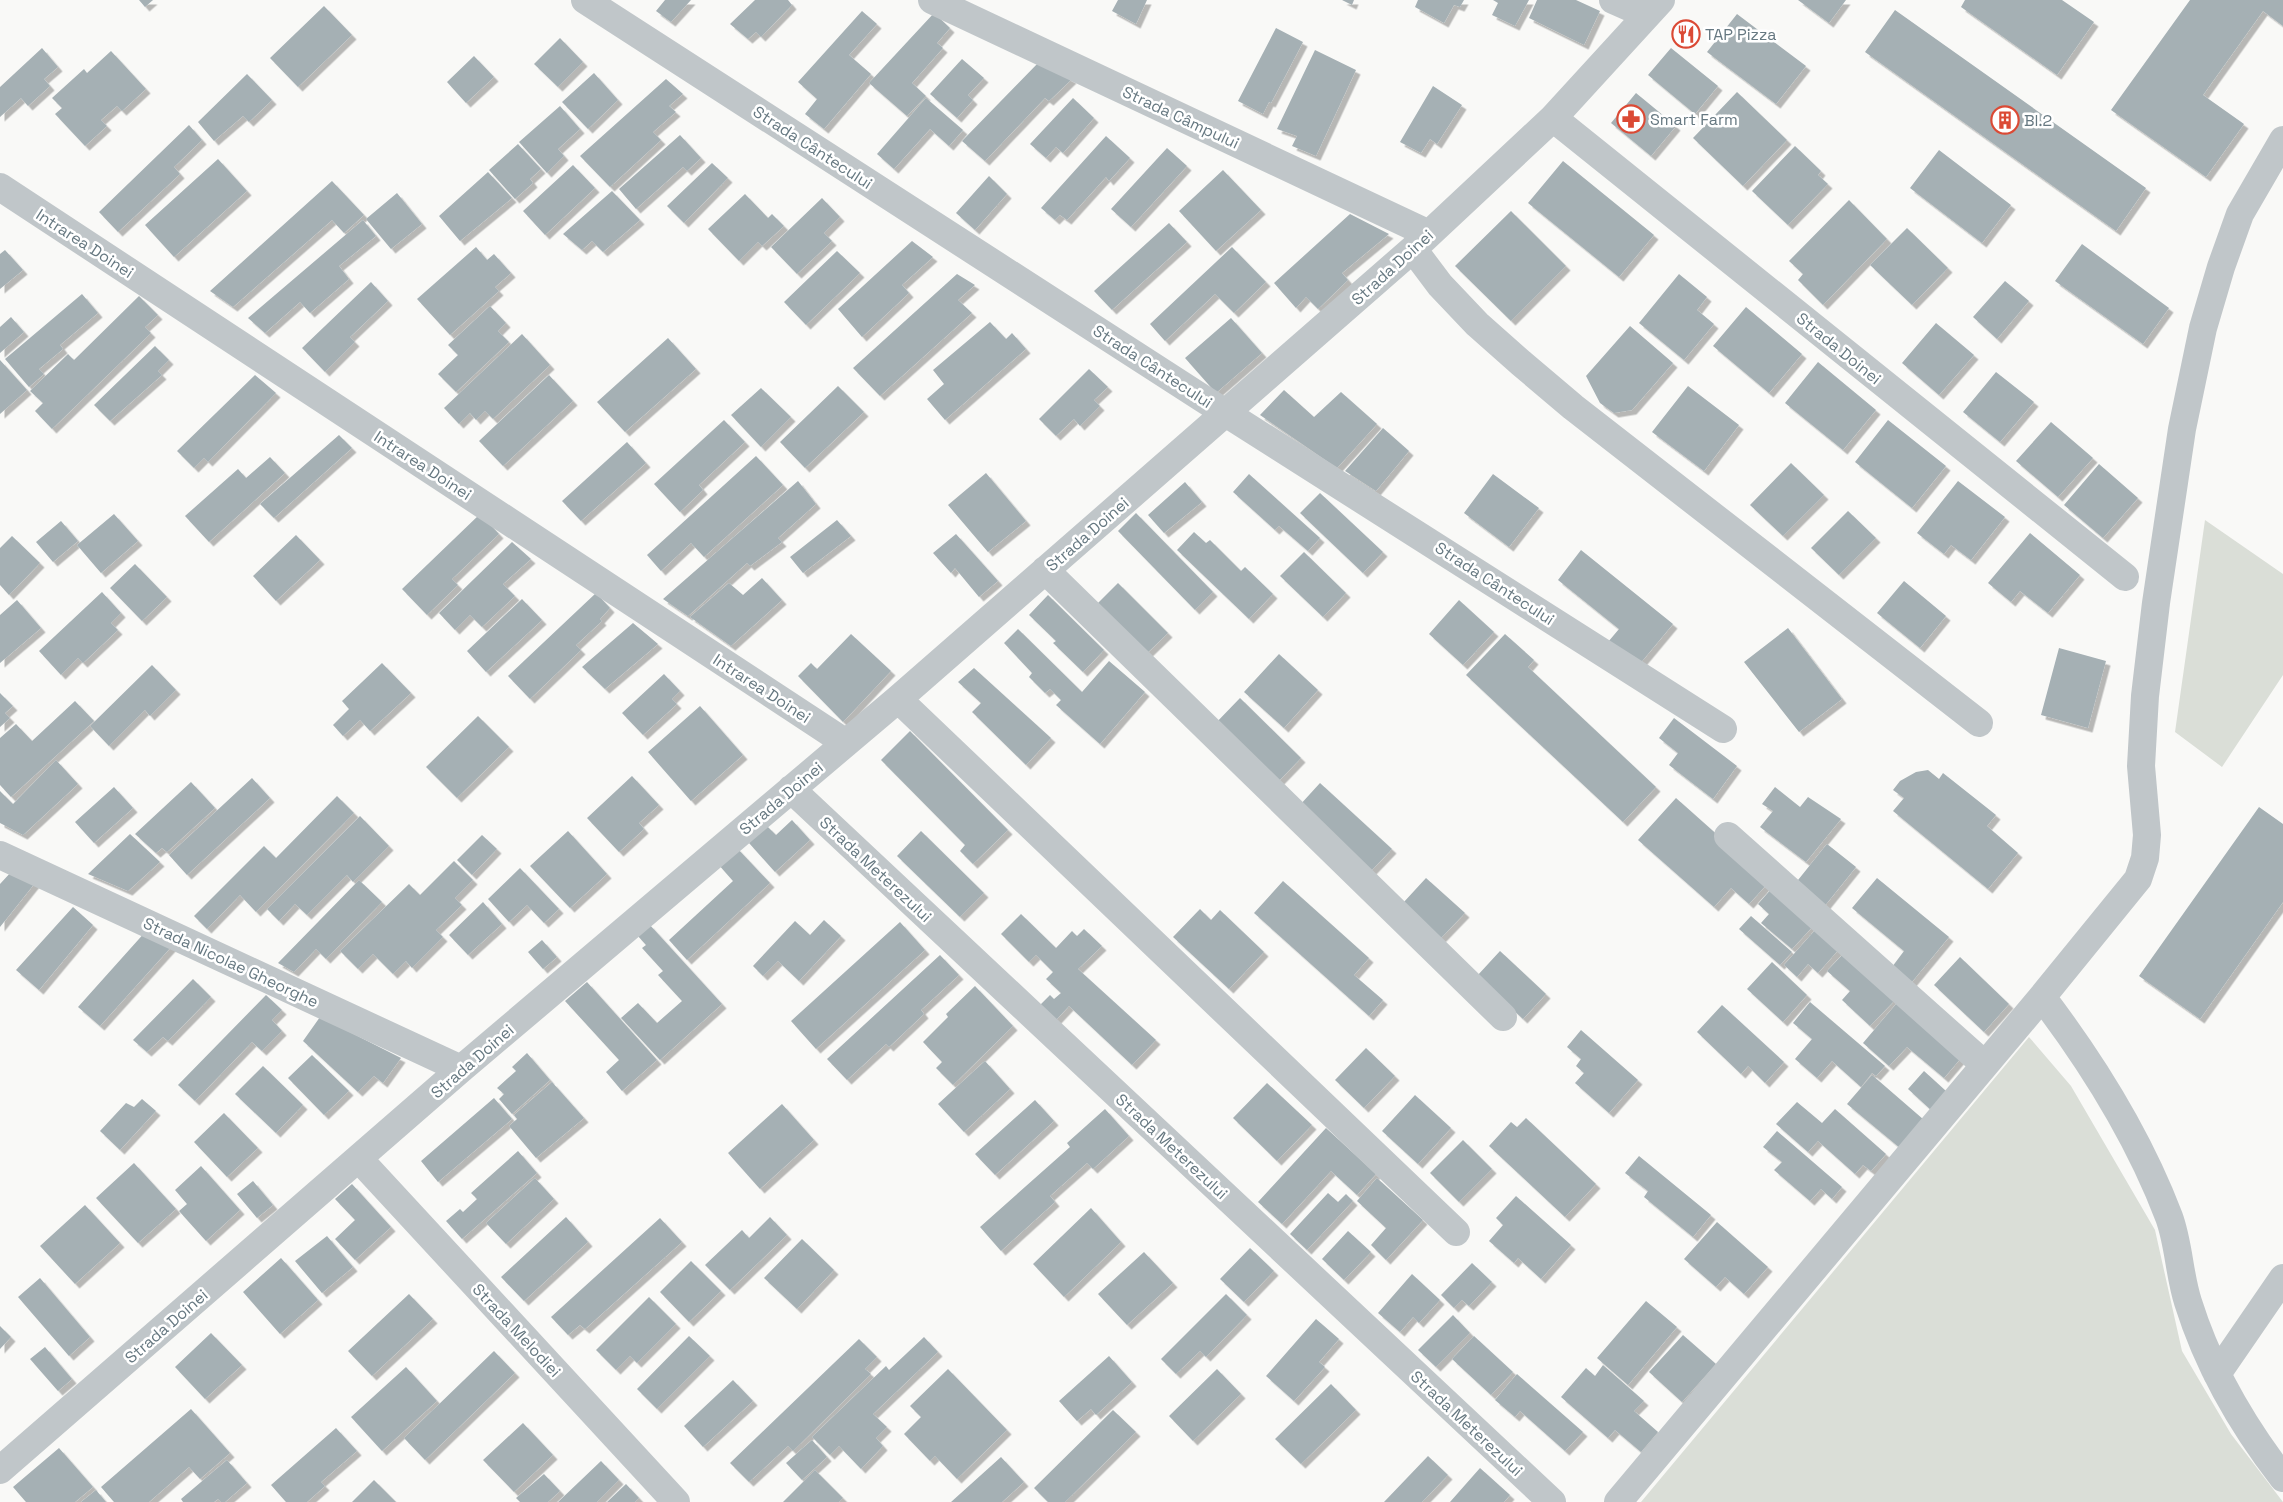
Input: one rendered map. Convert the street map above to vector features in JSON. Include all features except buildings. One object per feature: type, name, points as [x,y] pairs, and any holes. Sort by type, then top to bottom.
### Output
[{"type":"street","name":"Strada Cântecului","points":[[585,0],[1723,729]]},
{"type":"street","name":"Strada Câmpului","points":[[932,0],[1421,242]]},
{"type":"street","points":[[1613,0],[1654,7]]},
{"type":"street","name":"Strada Doinei","points":[[0,1470],[461,1069],[898,699],[1421,242],[1553,118],[1654,7]]},
{"type":"street","name":"Strada Doinei","points":[[1553,118],[2126,578]]},
{"type":"street","points":[[1618,1502],[2042,998],[2138,879],[2145,858],[2146,835],[2142,766],[2145,696],[2156,603],[2182,429],[2203,328],[2240,214],[2279,154]]},
{"type":"street","name":"Intrarea Doinei","points":[[0,187],[846,743]]},
{"type":"street","points":[[1421,242],[1440,285],[1521,363],[1574,407],[1979,723]]},
{"type":"street","points":[[1045,570],[1503,1017]]},
{"type":"street","points":[[898,699],[1456,1232]]},
{"type":"street","name":"Strada Meterezului","points":[[791,790],[1552,1502]]},
{"type":"street","points":[[1728,836],[1985,1065]]},
{"type":"street","name":"Strada Nicolae Gheorghe","points":[[0,855],[461,1069]]},
{"type":"street","points":[[2042,998],[2077,1043],[2140,1155],[2169,1217],[2176,1239],[2188,1302],[2217,1374],[2242,1419],[2283,1478]]},
{"type":"street","name":"Strada Melodiei","points":[[359,1159],[676,1502]]},
{"type":"street","points":[[2217,1374],[2283,1278]]},
{"type":"shaded area","points":[[2205,520],[2283,574],[2283,675],[2222,767],[2175,732]]},
{"type":"shaded area","points":[[2029,1037],[2071,1086],[2155,1230],[2182,1351],[2231,1434],[2283,1502],[1641,1502]]},
{"type":"place","name":"TAP Pizza","points":[[1686,34]]},
{"type":"place","name":"Smart Farm","points":[[1631,119]]},
{"type":"place","name":"Bl.2","points":[[2005,120]]}]
